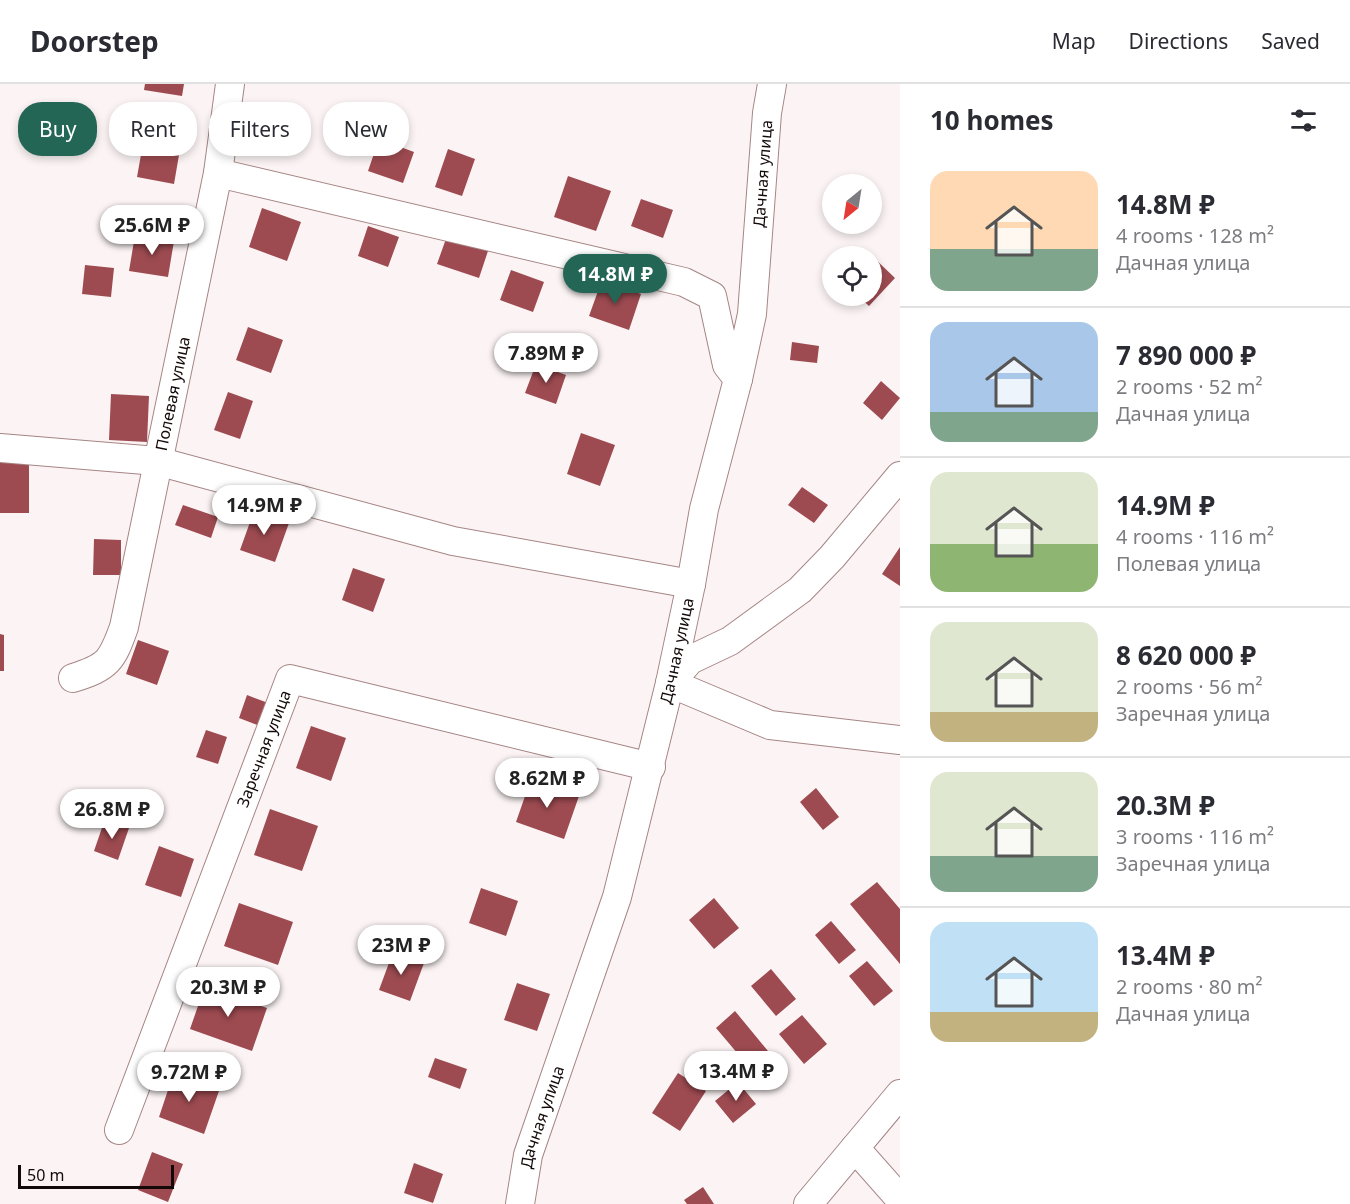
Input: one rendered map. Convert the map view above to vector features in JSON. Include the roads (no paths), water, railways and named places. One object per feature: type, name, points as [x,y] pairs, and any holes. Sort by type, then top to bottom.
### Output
[{"type":"street","name":"Полевая улица","points":[[73,678],[97,670],[115,652],[124,627],[218,173],[230,84]]},
{"type":"street","name":"Дачная улица","points":[[520,1204],[528,1155],[617,897],[670,683],[692,584],[704,509],[738,379],[752,314],[766,113],[772,84]]},
{"type":"street","points":[[218,173],[684,282],[712,296],[727,365],[738,379]]},
{"type":"street","points":[[0,448],[157,461],[453,541],[692,584]]},
{"type":"street","points":[[900,476],[832,557],[800,590],[730,641],[690,660],[670,683],[770,725],[900,740]]},
{"type":"street","name":"Заречная улица","points":[[119,1130],[290,679],[651,767]]},
{"type":"street","points":[[808,1204],[900,1094]]},
{"type":"street","points":[[855,1148],[900,1199]]}]
